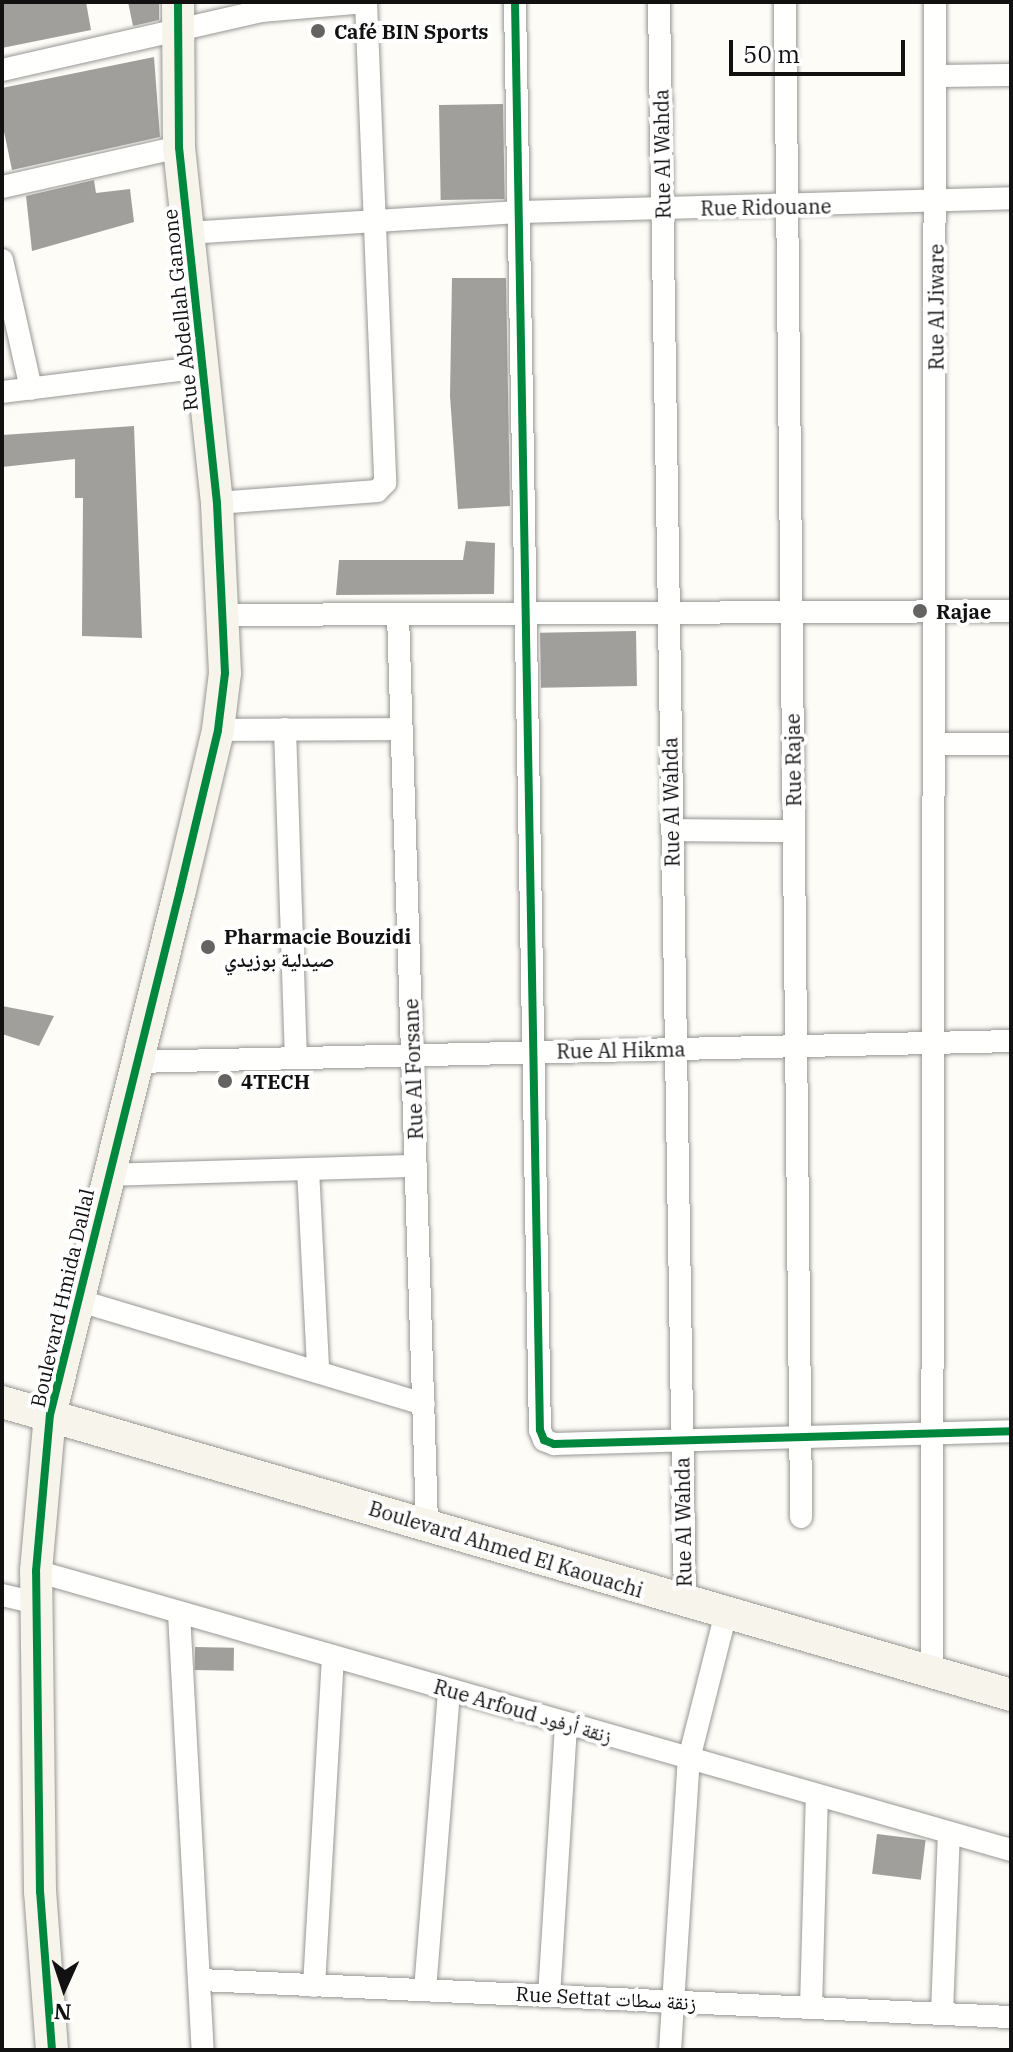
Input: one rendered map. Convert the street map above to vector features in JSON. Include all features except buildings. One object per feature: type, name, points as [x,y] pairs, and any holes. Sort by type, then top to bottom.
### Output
[{"type":"street","points":[[2,70],[180,15],[366,2],[377,219],[383,489],[217,503]]},
{"type":"street","points":[[515,2],[523,212],[527,614],[544,1440],[554,1444],[1011,1431]]},
{"type":"street","name":"Rue Al Wahda","points":[[659,2],[685,1602]]},
{"type":"street","name":"Rue Rajae","points":[[785,2],[801,1517]]},
{"type":"street","name":"Rue Al Jiware","points":[[932,1671],[935,1433],[935,2]]},
{"type":"street","name":"Rue Abdellah Ganone","points":[[180,15],[179,147],[226,615]]},
{"type":"street","points":[[936,76],[1011,75]]},
{"type":"street","points":[[2,187],[179,147]]},
{"type":"street","name":"Rue Ridouane","points":[[186,233],[523,212],[787,208],[1011,198]]},
{"type":"street","points":[[2,260],[31,389]]},
{"type":"street","points":[[2,392],[203,367]]},
{"type":"street","points":[[226,615],[1011,611]]},
{"type":"street","name":"Boulevard Hmida Dallal","points":[[52,2050],[40,1892],[36,1603],[50,1415],[218,730],[226,615]]},
{"type":"street","name":"Rue Al Forsane","points":[[398,615],[427,1524]]},
{"type":"street","points":[[285,729],[296,1058]]},
{"type":"street","points":[[218,730],[402,729]]},
{"type":"street","points":[[936,744],[1011,744]]},
{"type":"street","points":[[672,830],[793,831]]},
{"type":"street","name":"Rue Al Hikma","points":[[135,1062],[1011,1041]]},
{"type":"street","points":[[107,1175],[416,1166]]},
{"type":"street","points":[[308,1169],[318,1369]]},
{"type":"street","points":[[77,1300],[318,1369],[424,1404]]},
{"type":"street","name":"Boulevard Ahmed El Kaouachi","points":[[2,1402],[1011,1695]]},
{"type":"street","name":"Rue Arfoud زنقة أرفود","points":[[36,1571],[1011,1850]]},
{"type":"street","points":[[2,1595],[36,1603]]},
{"type":"street","points":[[179,1613],[203,2050]]},
{"type":"street","points":[[670,2050],[689,1759],[726,1613]]},
{"type":"street","points":[[314,1986],[333,1657]]},
{"type":"street","points":[[425,1990],[449,1690]]},
{"type":"street","points":[[549,1996],[566,1724]]},
{"type":"street","points":[[811,2007],[817,1795]]},
{"type":"street","points":[[942,2013],[949,1833]]},
{"type":"street","name":"Rue Settat زنقة سطات","points":[[201,1980],[1011,2017]]},
{"type":"cycle path","points":[[52,2050],[40,1892],[36,1571],[50,1415],[218,730],[225,673],[217,503],[179,147],[178,2]]},
{"type":"cycle path","points":[[515,2],[540,1430],[544,1440],[554,1444],[1011,1431]]},
{"type":"place","name":"Café BIN Sports","points":[[318,31]]},
{"type":"place","name":"Rajae","points":[[920,611]]},
{"type":"place","name":"Pharmacie Bouzidi صيدلية بوزيدي","points":[[208,947]]},
{"type":"place","name":"4TECH","points":[[225,1081]]}]
